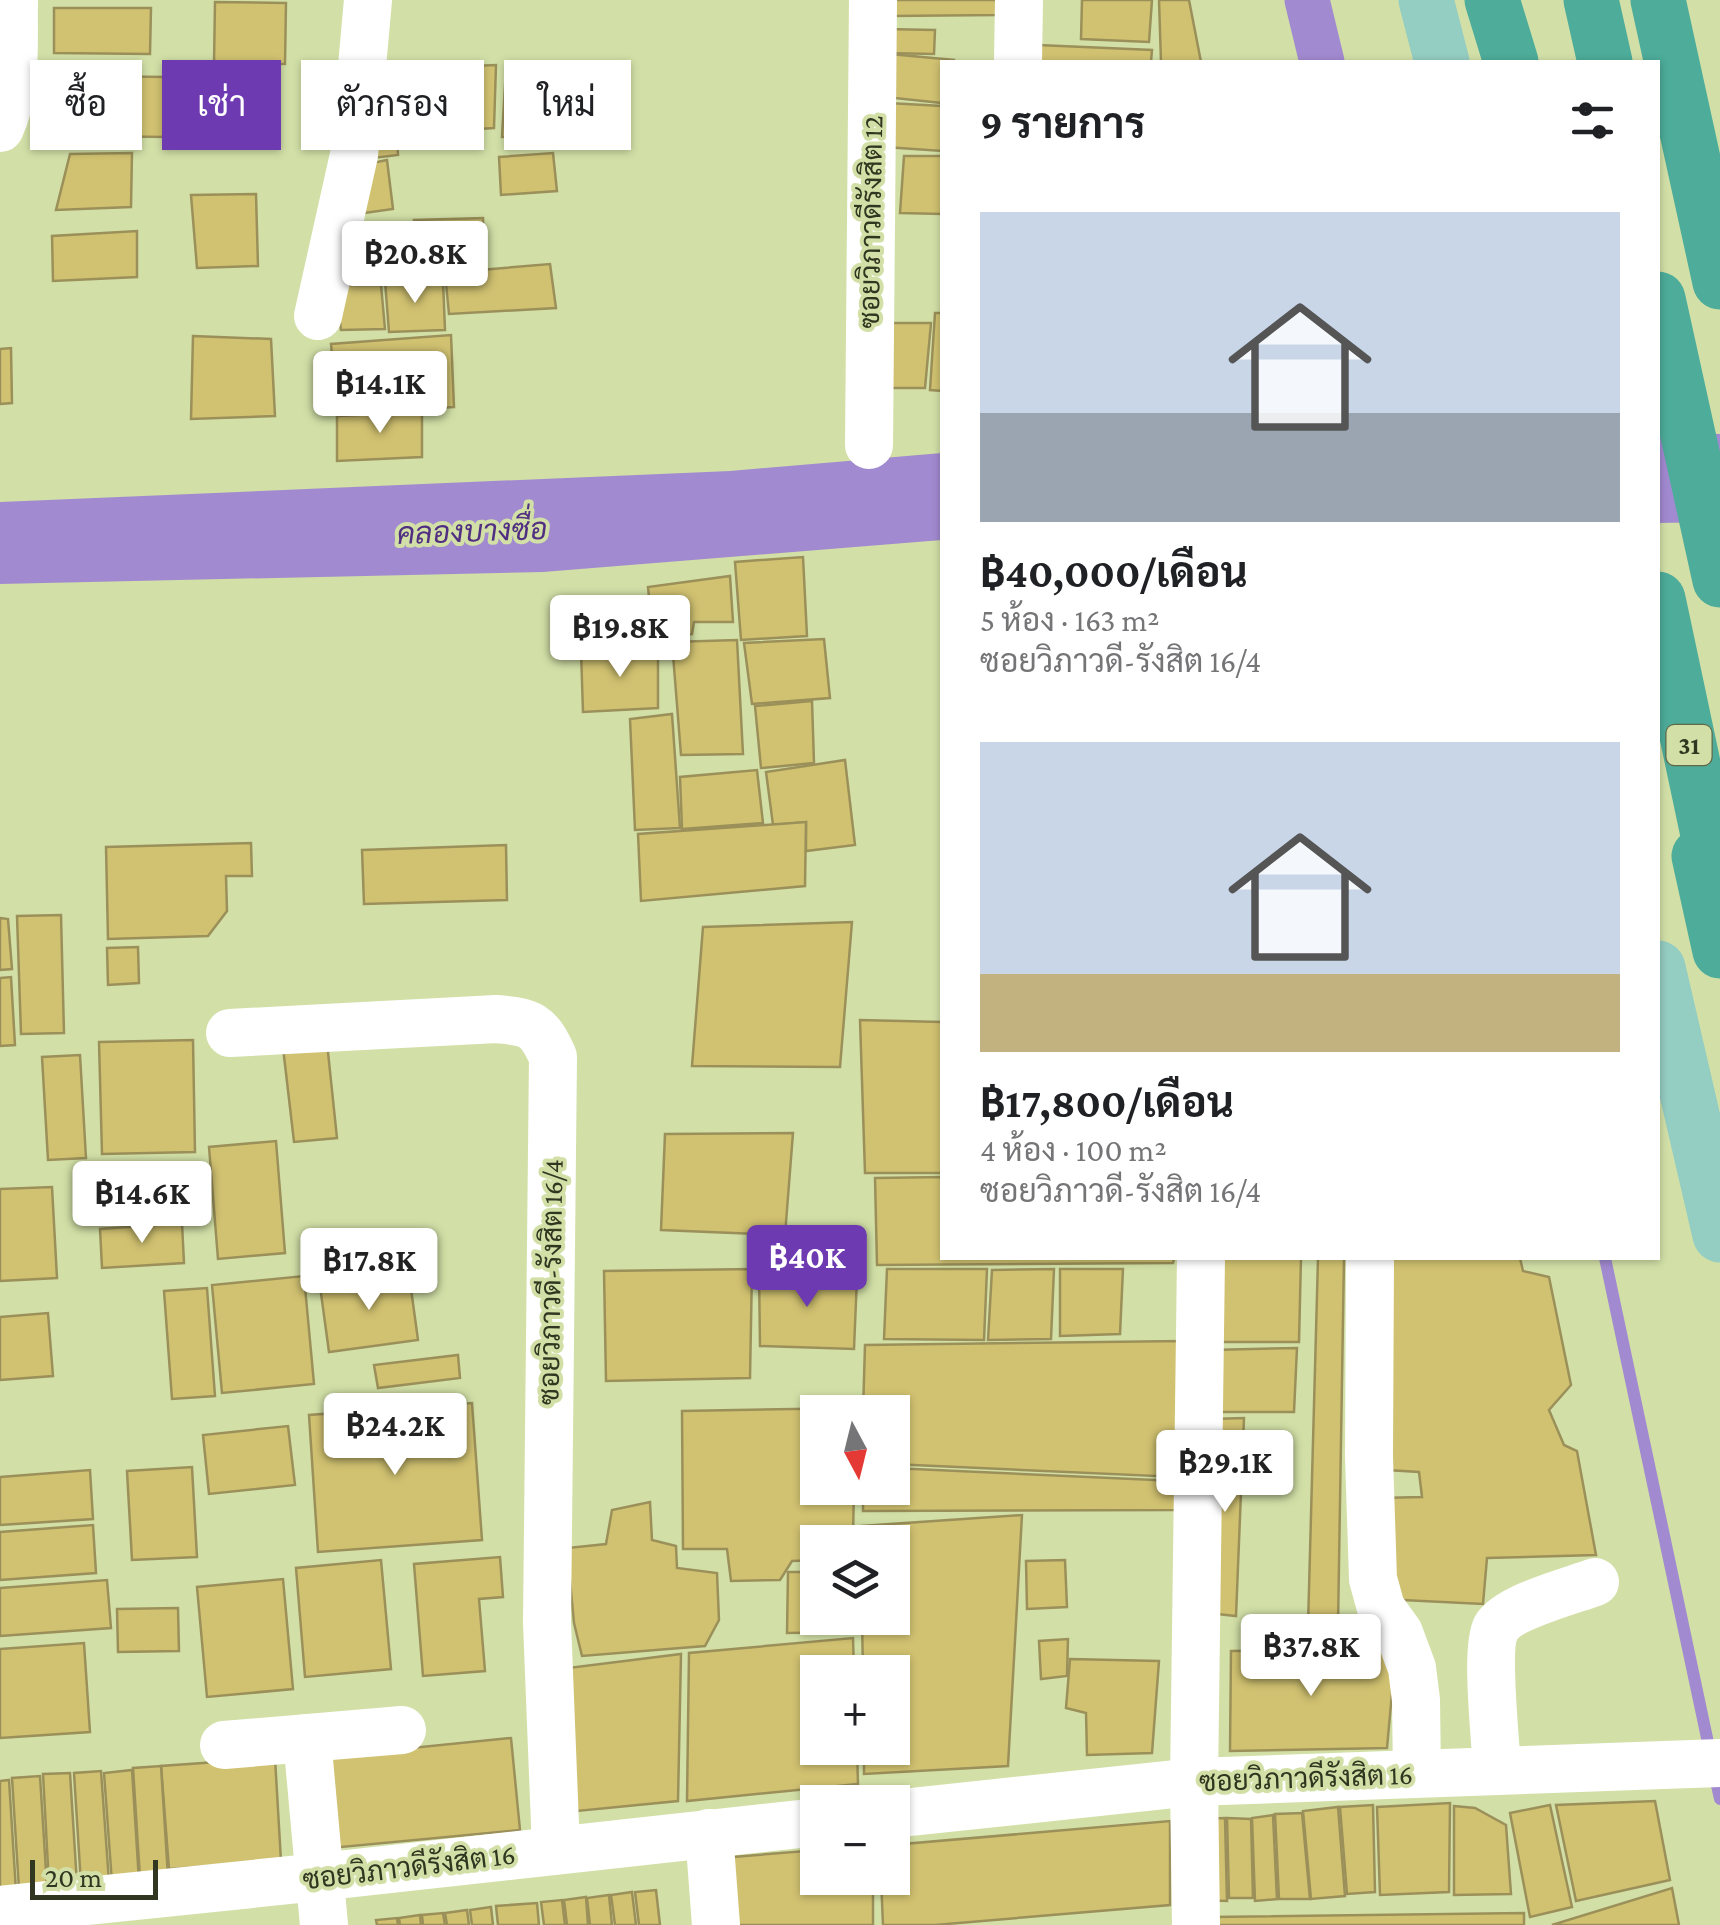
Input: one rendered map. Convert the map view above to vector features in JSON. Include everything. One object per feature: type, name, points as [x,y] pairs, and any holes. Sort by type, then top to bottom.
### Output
[{"type":"highway","points":[[1492,0],[1510,60]]},
{"type":"highway","points":[[1506,0],[1520,60]]},
{"type":"highway","points":[[1521,0],[1535,60]]},
{"type":"highway","points":[[1592,0],[1605,60]]},
{"type":"highway","points":[[1658,0],[1720,282]]},
{"type":"highway","points":[[1660,308],[1720,580]]},
{"type":"highway","name":"31","points":[[1660,608],[1720,891]]},
{"type":"highway","name":"31","points":[[1660,683],[1720,951]]},
{"type":"main road","points":[[1426,0],[1441,60]]},
{"type":"main road","points":[[1660,977],[1720,1235]]},
{"type":"street","points":[[0,128],[9,109],[14,0]]},
{"type":"street","points":[[318,316],[354,155],[368,0]]},
{"type":"street","name":"ซอยวิภาวดีรังสิต 12","points":[[869,445],[873,0]]},
{"type":"street","points":[[1018,0],[1018,60]]},
{"type":"street","name":"ซอยวิภาวดี-รังสิต 16/4","points":[[230,1033],[496,1019],[527,1022],[544,1038],[553,1058],[547,1622],[556,1850]]},
{"type":"street","points":[[1196,1925],[1200,1260]]},
{"type":"street","points":[[1370,1260],[1372,1579],[1381,1608],[1399,1633],[1412,1668],[1417,1774]]},
{"type":"street","points":[[1498,1771],[1490,1652],[1496,1628],[1517,1610],[1595,1582]]},
{"type":"street","points":[[224,1745],[402,1730]]},
{"type":"street","points":[[307,1738],[324,1925]]},
{"type":"street","name":"ซอยวิภาวดีรังสิต 16","points":[[910,1812],[1194,1782],[1708,1764]]},
{"type":"street","name":"ซอยวิภาวดีรังสิต 16","points":[[0,1910],[800,1824]]},
{"type":"street","points":[[708,1833],[716,1925]]},
{"type":"water","points":[[1660,432],[1720,434],[1720,522],[1660,523]]},
{"type":"water","name":"คลองบางซื่อ","points":[[940,453],[940,540],[543,572],[0,584],[0,502],[730,471]]},
{"type":"building","points":[[890,0],[999,0],[999,15],[890,16]]},
{"type":"building","points":[[1082,0],[1152,0],[1149,42],[1081,39]]},
{"type":"building","points":[[1159,0],[1189,0],[1201,60],[1161,60]]},
{"type":"building","points":[[215,2],[286,3],[285,64],[281,60],[214,60]]},
{"type":"building","points":[[54,8],[151,8],[150,54],[54,53]]},
{"type":"building","points":[[885,29],[935,30],[934,54],[885,53]]},
{"type":"building","points":[[1038,45],[1152,50],[1151,60],[1037,60]]},
{"type":"building","points":[[890,54],[954,60],[940,60],[940,103],[885,97]]},
{"type":"building","points":[[484,65],[496,65],[494,128],[484,129]]},
{"type":"building","points":[[142,77],[162,77],[162,137],[142,137]]},
{"type":"building","points":[[888,103],[940,106],[940,151],[885,147]]},
{"type":"building","points":[[364,150],[398,150],[398,155],[364,159]]},
{"type":"building","points":[[132,153],[131,207],[56,210],[70,154]]},
{"type":"building","points":[[553,153],[557,191],[501,195],[499,157]]},
{"type":"building","points":[[904,156],[940,156],[940,214],[900,213]]},
{"type":"building","points":[[387,160],[393,209],[357,214],[357,166]]},
{"type":"building","points":[[256,194],[258,266],[197,268],[191,195]]},
{"type":"building","points":[[483,218],[484,259],[420,262],[414,220]]},
{"type":"building","points":[[137,231],[137,277],[53,281],[52,236]]},
{"type":"building","points":[[550,264],[556,308],[449,314],[445,273]]},
{"type":"building","points":[[385,281],[443,281],[445,330],[389,332]]},
{"type":"building","points":[[335,285],[381,285],[385,329],[341,330]]},
{"type":"building","points":[[935,313],[940,313],[940,391],[930,390]]},
{"type":"building","points":[[886,323],[931,323],[925,388],[886,388]]},
{"type":"building","points":[[451,335],[454,407],[337,413],[331,344]]},
{"type":"building","points":[[193,336],[271,339],[275,416],[191,419]]},
{"type":"building","points":[[11,348],[12,403],[0,404],[0,349]]},
{"type":"building","points":[[422,412],[422,457],[337,461],[337,416]]},
{"type":"building","points":[[803,557],[807,636],[741,640],[735,562]]},
{"type":"building","points":[[730,576],[733,622],[694,622],[692,634],[653,638],[648,587]]},
{"type":"building","points":[[824,639],[830,698],[752,704],[744,643]]},
{"type":"building","points":[[737,640],[743,754],[681,755],[672,642]]},
{"type":"building","points":[[658,648],[658,708],[583,712],[581,651]]},
{"type":"building","points":[[812,701],[814,763],[761,768],[755,706]]},
{"type":"building","points":[[672,714],[680,828],[635,830],[630,719]]},
{"type":"building","points":[[845,760],[855,845],[806,851],[806,822],[773,825],[766,772]]},
{"type":"building","points":[[757,770],[763,823],[682,829],[680,777]]},
{"type":"building","points":[[806,822],[805,886],[641,901],[638,834]]},
{"type":"building","points":[[251,843],[252,876],[226,876],[227,911],[208,936],[108,939],[106,847]]},
{"type":"building","points":[[506,845],[507,900],[364,904],[362,850]]},
{"type":"building","points":[[61,915],[64,1033],[21,1034],[17,916]]},
{"type":"building","points":[[0,918],[8,919],[12,969],[0,970]]},
{"type":"building","points":[[852,922],[840,1067],[692,1066],[703,927]]},
{"type":"building","points":[[138,947],[139,983],[108,985],[107,948]]},
{"type":"building","points":[[11,977],[15,1045],[0,1046],[0,978]]},
{"type":"building","points":[[860,1020],[940,1022],[940,1173],[865,1173]]},
{"type":"building","points":[[326,1033],[337,1138],[294,1142],[282,1039]]},
{"type":"building","points":[[193,1040],[195,1152],[102,1154],[99,1042]]},
{"type":"building","points":[[80,1055],[86,1158],[48,1160],[42,1057]]},
{"type":"building","points":[[793,1133],[785,1235],[661,1230],[665,1134]]},
{"type":"building","points":[[276,1141],[285,1253],[218,1259],[209,1147]]},
{"type":"building","points":[[940,1177],[940,1260],[1174,1260],[1173,1263],[877,1265],[875,1178]]},
{"type":"building","points":[[52,1187],[57,1278],[0,1281],[0,1189]]},
{"type":"building","points":[[182,1223],[184,1263],[102,1268],[100,1229]]},
{"type":"building","points":[[1216,1260],[1301,1260],[1299,1342],[1215,1342]]},
{"type":"building","points":[[1318,1260],[1344,1260],[1338,1625],[1308,1626]]},
{"type":"building","points":[[1381,1260],[1520,1260],[1523,1271],[1549,1277],[1571,1385],[1549,1410],[1564,1445],[1577,1451],[1596,1555],[1487,1558],[1483,1604],[1382,1599],[1379,1498],[1422,1497],[1419,1472],[1387,1470]]},
{"type":"building","points":[[752,1269],[750,1378],[606,1381],[604,1271]]},
{"type":"building","points":[[887,1269],[987,1269],[984,1340],[884,1339]]},
{"type":"building","points":[[1054,1269],[1051,1339],[988,1340],[992,1270]]},
{"type":"building","points":[[1060,1269],[1123,1269],[1120,1334],[1060,1336]]},
{"type":"building","points":[[759,1271],[857,1277],[854,1349],[760,1346]]},
{"type":"building","points":[[409,1274],[418,1340],[329,1352],[320,1286]]},
{"type":"building","points":[[304,1276],[314,1384],[222,1393],[212,1285]]},
{"type":"building","points":[[207,1288],[215,1396],[172,1399],[164,1291]]},
{"type":"building","points":[[48,1313],[53,1376],[0,1380],[0,1317]]},
{"type":"building","points":[[1182,1341],[1178,1477],[910,1465],[910,1395],[864,1395],[865,1345]]},
{"type":"building","points":[[1297,1348],[1294,1412],[1211,1412],[1210,1350]]},
{"type":"building","points":[[458,1355],[460,1378],[378,1388],[374,1365]]},
{"type":"building","points":[[472,1403],[482,1540],[318,1552],[309,1415]]},
{"type":"building","points":[[800,1409],[800,1505],[854,1505],[853,1525],[800,1525],[800,1561],[792,1561],[780,1580],[731,1581],[727,1549],[683,1549],[682,1411]]},
{"type":"building","points":[[1244,1418],[1236,1616],[1207,1613],[1212,1419]]},
{"type":"building","points":[[288,1426],[295,1485],[209,1494],[203,1435]]},
{"type":"building","points":[[192,1467],[197,1557],[132,1560],[127,1471]]},
{"type":"building","points":[[910,1469],[1177,1481],[1180,1510],[863,1511],[863,1505],[910,1505]]},
{"type":"building","points":[[90,1470],[93,1519],[0,1525],[0,1477]]},
{"type":"building","points":[[650,1502],[652,1540],[676,1546],[677,1568],[717,1573],[719,1620],[705,1646],[582,1656],[574,1623],[567,1548],[606,1544],[612,1510]]},
{"type":"building","points":[[1022,1515],[1008,1766],[864,1774],[864,1765],[910,1765],[910,1655],[863,1655],[862,1635],[910,1635],[910,1525],[877,1525]]},
{"type":"building","points":[[93,1525],[96,1573],[0,1580],[0,1532]]},
{"type":"building","points":[[500,1557],[503,1597],[479,1599],[485,1671],[423,1676],[414,1564]]},
{"type":"building","points":[[381,1560],[391,1669],[305,1677],[296,1568]]},
{"type":"building","points":[[1065,1560],[1067,1607],[1027,1609],[1026,1561]]},
{"type":"building","points":[[788,1572],[800,1572],[800,1633],[787,1633]]},
{"type":"building","points":[[283,1579],[293,1689],[207,1697],[197,1587]]},
{"type":"building","points":[[107,1580],[111,1628],[0,1636],[0,1588]]},
{"type":"building","points":[[178,1608],[179,1651],[118,1652],[117,1609]]},
{"type":"building","points":[[853,1638],[854,1655],[800,1655],[800,1765],[857,1765],[858,1784],[800,1785],[800,1790],[687,1801],[689,1653]]},
{"type":"building","points":[[1068,1639],[1067,1676],[1041,1679],[1039,1641]]},
{"type":"building","points":[[84,1643],[90,1732],[0,1738],[0,1649]]},
{"type":"building","points":[[1396,1649],[1387,1748],[1230,1751],[1231,1651]]},
{"type":"building","points":[[681,1654],[678,1801],[567,1812],[560,1669]]},
{"type":"building","points":[[1070,1659],[1159,1661],[1152,1753],[1087,1755],[1086,1713],[1066,1708]]},
{"type":"building","points":[[511,1738],[520,1830],[331,1848],[322,1757]]},
{"type":"building","points":[[275,1758],[281,1861],[169,1869],[161,1766]]},
{"type":"building","points":[[161,1766],[168,1876],[140,1878],[133,1768]]},
{"type":"building","points":[[132,1770],[139,1881],[112,1883],[104,1773]]},
{"type":"building","points":[[101,1771],[109,1882],[81,1884],[74,1773]]},
{"type":"building","points":[[70,1773],[77,1884],[49,1885],[43,1774]]},
{"type":"building","points":[[40,1776],[47,1887],[19,1889],[12,1778]]},
{"type":"building","points":[[9,1780],[16,1891],[0,1892],[0,1781]]},
{"type":"building","points":[[1655,1801],[1670,1880],[1576,1901],[1556,1805]]},
{"type":"building","points":[[1450,1803],[1449,1892],[1380,1895],[1377,1807]]},
{"type":"building","points":[[1373,1805],[1375,1892],[1347,1894],[1340,1807]]},
{"type":"building","points":[[1550,1805],[1572,1907],[1530,1917],[1510,1813]]},
{"type":"building","points":[[1454,1806],[1475,1808],[1506,1825],[1511,1894],[1454,1895]]},
{"type":"building","points":[[1338,1807],[1345,1896],[1311,1899],[1303,1811]]},
{"type":"building","points":[[1302,1813],[1310,1899],[1279,1899],[1275,1814]]},
{"type":"building","points":[[1273,1815],[1277,1899],[1255,1901],[1252,1818]]},
{"type":"building","points":[[1225,1818],[1227,1901],[1199,1900],[1199,1819]]},
{"type":"building","points":[[1227,1818],[1251,1819],[1253,1898],[1229,1898]]},
{"type":"building","points":[[1170,1821],[1170,1905],[935,1925],[883,1925],[882,1895],[910,1895],[910,1843]]},
{"type":"building","points":[[800,1851],[800,1895],[873,1895],[873,1925],[725,1925],[721,1858]]},
{"type":"building","points":[[1672,1888],[1679,1925],[1552,1925]]},
{"type":"building","points":[[656,1890],[660,1925],[639,1925],[635,1892]]},
{"type":"building","points":[[632,1892],[636,1925],[615,1925],[611,1895]]},
{"type":"building","points":[[609,1895],[612,1925],[590,1925],[587,1898]]},
{"type":"building","points":[[586,1897],[588,1925],[567,1925],[564,1900]]},
{"type":"building","points":[[562,1900],[565,1925],[544,1925],[541,1902]]},
{"type":"building","points":[[537,1903],[539,1925],[498,1925],[496,1906]]},
{"type":"building","points":[[491,1907],[493,1925],[472,1925],[470,1910]]},
{"type":"building","points":[[467,1910],[469,1925],[447,1925],[445,1913]]},
{"type":"building","points":[[443,1913],[445,1925],[423,1925],[422,1915]]},
{"type":"building","points":[[1524,1913],[1524,1925],[1211,1925],[1211,1917]]},
{"type":"building","points":[[420,1915],[421,1925],[400,1925],[399,1918]]},
{"type":"building","points":[[397,1918],[398,1925],[377,1925],[376,1920]]},
{"type":"waterway","points":[[1307,0],[1322,60]]},
{"type":"waterway","points":[[1605,1260],[1710,1752]]},
{"type":"waterway","points":[[1714,1772],[1720,1799]]}]
